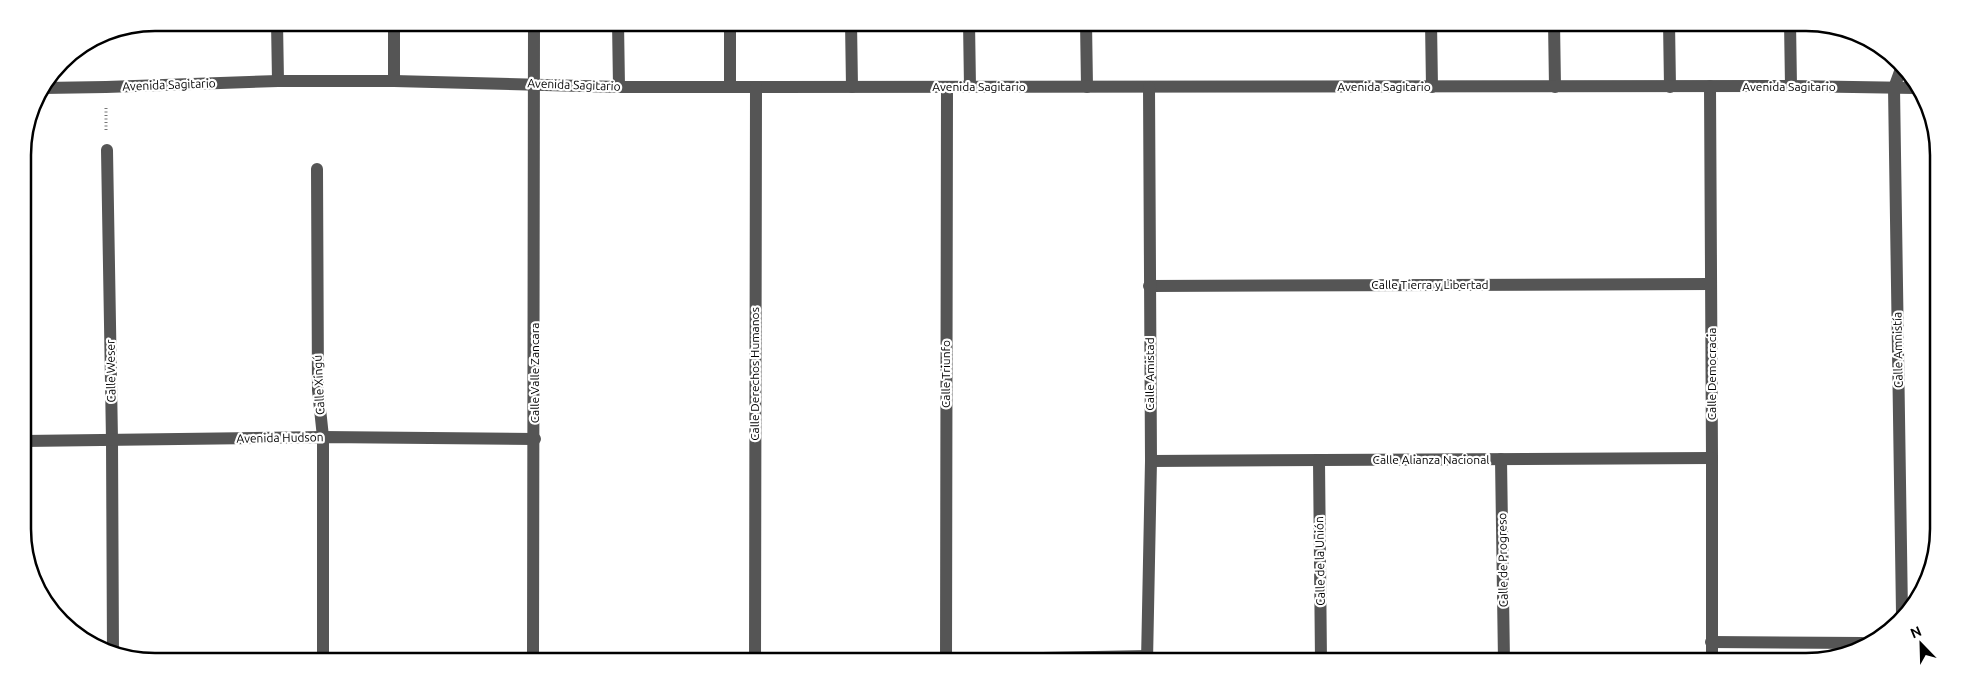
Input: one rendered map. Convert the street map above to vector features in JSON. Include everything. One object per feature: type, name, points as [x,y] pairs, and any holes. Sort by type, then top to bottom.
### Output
[{"type":"street","points":[[1086,31],[1087,87]]},
{"type":"street","points":[[1431,31],[1432,87]]},
{"type":"street","points":[[1554,31],[1554,86]]},
{"type":"street","points":[[1669,31],[1670,88]]},
{"type":"street","points":[[1790,31],[1791,86]]},
{"type":"street","points":[[277,32],[278,81]]},
{"type":"street","points":[[394,32],[394,81]]},
{"type":"street","name":"Calle Valle Zancara","points":[[533,653],[535,439],[534,32]]},
{"type":"street","points":[[618,32],[619,87]]},
{"type":"street","points":[[730,32],[730,87]]},
{"type":"street","points":[[851,32],[852,87]]},
{"type":"street","points":[[969,32],[970,87]]},
{"type":"street","points":[[1894,88],[1899,74]]},
{"type":"street","name":"Avenida Sagitario","points":[[52,88],[278,81],[394,81],[619,87],[1554,86],[1670,88],[1791,86],[1910,88]]},
{"type":"street","name":"Calle Democracia","points":[[1710,86],[1712,652]]},
{"type":"street","name":"Calle Derechos Humanos","points":[[755,653],[756,87]]},
{"type":"street","name":"Calle Triunfo","points":[[946,87],[946,653]]},
{"type":"street","name":"Calle Amistad","points":[[1147,652],[1150,461],[1148,87]]},
{"type":"street","name":"Calle Amnistía","points":[[1894,88],[1902,607]]},
{"type":"street","name":"Calle Weser","points":[[107,150],[112,440],[113,645]]},
{"type":"street","name":"Calle Xingú","points":[[317,169],[318,390],[323,438],[323,653]]},
{"type":"street","name":"Calle Tierra y Libertad","points":[[1149,286],[1711,284]]},
{"type":"street","name":"Avenida Hudson","points":[[31,441],[323,438],[535,439]]},
{"type":"street","name":"Calle Alianza Nacional","points":[[1150,461],[1712,458]]},
{"type":"street","name":"Calle de Progreso","points":[[1502,459],[1504,652]]},
{"type":"street","name":"Calle de la Unión","points":[[1319,461],[1321,652]]},
{"type":"street","points":[[1711,642],[1853,643]]},
{"type":"path","points":[[106,87],[107,150]]}]
